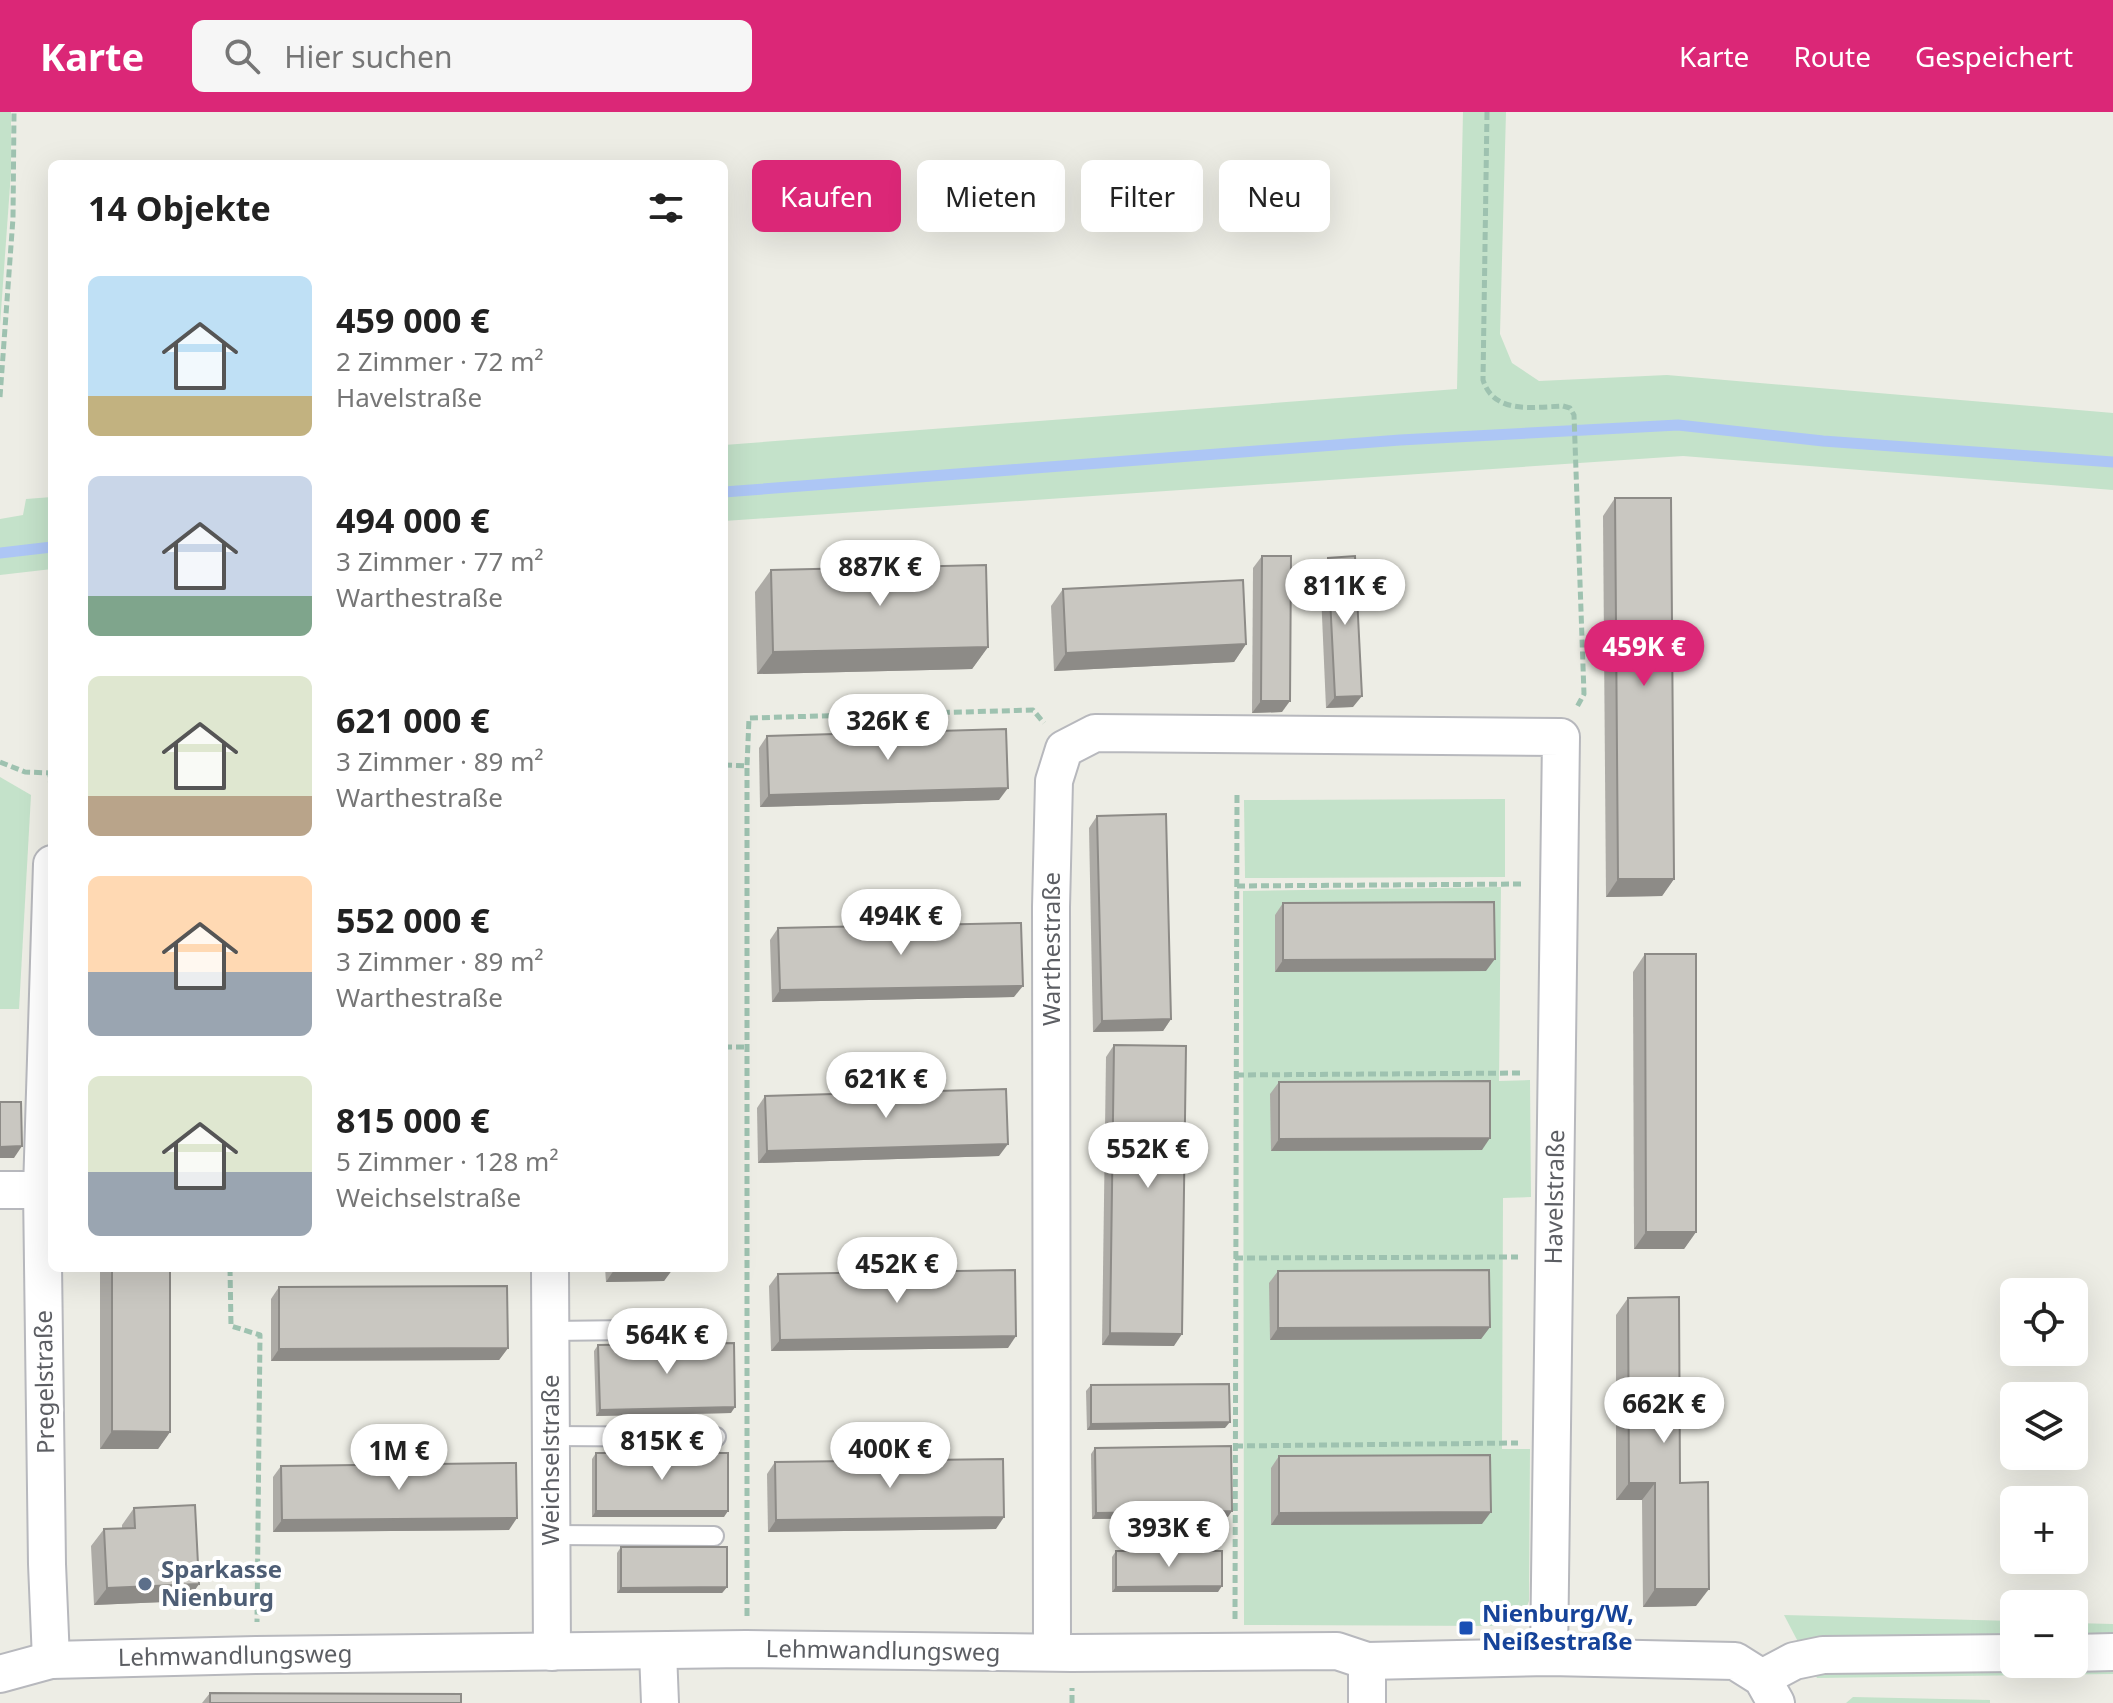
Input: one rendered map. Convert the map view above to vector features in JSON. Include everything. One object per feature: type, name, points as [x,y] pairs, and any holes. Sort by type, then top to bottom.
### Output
[{"type":"street","points":[[1064,749],[1095,733],[1561,737]]},
{"type":"street","name":"Havelstraße","points":[[1549,1657],[1561,737]]},
{"type":"street","name":"Warthestraße","points":[[1052,1652],[1051,907],[1054,781],[1064,749]]},
{"type":"street","name":"Pregelstraße","points":[[48,994],[42,1190],[51,1660]]},
{"type":"street","points":[[0,1190],[42,1190]]},
{"type":"street","name":"Weichselstraße","points":[[550,1272],[552,1652]]},
{"type":"street","name":"Lehmwandlungsweg","points":[[0,1674],[51,1660],[256,1655],[746,1649],[1337,1651],[1367,1661],[1549,1657],[1735,1661],[1769,1690]]},
{"type":"street","points":[[658,1652],[660,1703]]},
{"type":"street","points":[[2088,1653],[2113,1652]]},
{"type":"street","points":[[1769,1690],[1794,1661],[1823,1655],[2000,1653]]},
{"type":"street","points":[[1367,1661],[1367,1703]]},
{"type":"lane","points":[[550,1331],[715,1329]]},
{"type":"lane","points":[[551,1436],[716,1437]]},
{"type":"lane","points":[[551,1535],[714,1536]]},
{"type":"path","points":[[0,397],[13,218],[14,112]]},
{"type":"path","points":[[1487,112],[1484,384],[1492,397],[1509,406],[1563,406],[1570,408],[1574,415],[1584,694],[1561,737]]},
{"type":"path","points":[[746,1649],[749,718],[1033,710],[1064,749]]},
{"type":"path","points":[[0,762],[25,772],[48,773]]},
{"type":"path","points":[[728,765],[747,766]]},
{"type":"path","points":[[1235,1652],[1237,793]]},
{"type":"path","points":[[1237,886],[1559,884]]},
{"type":"path","points":[[728,1047],[747,1047]]},
{"type":"path","points":[[1236,1075],[1557,1072]]},
{"type":"path","points":[[1235,1258],[1555,1257]]},
{"type":"path","points":[[230,1272],[231,1326],[260,1335],[256,1655]]},
{"type":"path","points":[[1235,1446],[1552,1443]]},
{"type":"green space","points":[[0,112],[11,112],[11,172],[0,325]]},
{"type":"green space","points":[[1463,112],[1506,112],[1500,334],[1512,363],[1539,381],[1667,375],[2113,413],[2113,490],[1683,456],[728,521],[728,445],[1457,389]]},
{"type":"green space","points":[[48,497],[48,569],[0,575],[0,519],[23,515],[26,499]]},
{"type":"green space","points":[[0,777],[31,795],[19,1009],[0,1009]]},
{"type":"green space","points":[[1505,799],[1505,877],[1245,878],[1244,800]]},
{"type":"green space","points":[[1501,887],[1499,1081],[1530,1080],[1531,1197],[1503,1198],[1502,1449],[1530,1449],[1529,1601],[1520,1615],[1497,1626],[1244,1625],[1243,891]]},
{"type":"green space","points":[[1784,1615],[2000,1621],[2000,1676],[1817,1678]]},
{"type":"green space","points":[[2088,1623],[2113,1624],[2113,1674],[2088,1674]]},
{"type":"green space","points":[[1853,1697],[1990,1700],[1990,1703],[1846,1703]]},
{"type":"building","points":[[1615,498],[1671,498],[1674,879],[1618,879]]},
{"type":"building","points":[[1262,556],[1291,556],[1290,701],[1261,701]]},
{"type":"building","points":[[1355,556],[1362,696],[1335,697],[1328,558]]},
{"type":"building","points":[[986,565],[988,647],[773,652],[771,570]]},
{"type":"building","points":[[1243,580],[1246,644],[1066,653],[1063,589]]},
{"type":"building","points":[[1006,729],[1008,788],[769,795],[767,736]]},
{"type":"building","points":[[1166,814],[1171,1019],[1102,1021],[1097,816]]},
{"type":"building","points":[[1494,902],[1495,959],[1283,960],[1283,903]]},
{"type":"building","points":[[1021,923],[1023,986],[780,990],[778,928]]},
{"type":"building","points":[[1645,954],[1696,954],[1696,1232],[1646,1232]]},
{"type":"building","points":[[1114,1045],[1186,1046],[1182,1334],[1110,1333]]},
{"type":"building","points":[[1490,1081],[1490,1138],[1279,1139],[1279,1082]]},
{"type":"building","points":[[1006,1089],[1008,1144],[767,1151],[765,1096]]},
{"type":"building","points":[[0,1102],[21,1102],[22,1146],[0,1147]]},
{"type":"building","points":[[1015,1270],[1016,1336],[780,1340],[778,1274]]},
{"type":"building","points":[[1489,1270],[1490,1327],[1278,1328],[1278,1271]]},
{"type":"building","points":[[112,1272],[170,1272],[170,1432],[112,1431]]},
{"type":"building","points":[[507,1286],[508,1348],[279,1349],[279,1287]]},
{"type":"building","points":[[1679,1297],[1680,1483],[1708,1482],[1709,1589],[1655,1589],[1655,1483],[1629,1483],[1628,1298]]},
{"type":"building","points":[[734,1343],[735,1407],[600,1410],[598,1345]]},
{"type":"building","points":[[1229,1384],[1230,1422],[1091,1424],[1091,1385]]},
{"type":"building","points":[[1231,1446],[1232,1511],[1096,1513],[1095,1448]]},
{"type":"building","points":[[596,1453],[728,1453],[728,1511],[596,1511]]},
{"type":"building","points":[[1490,1455],[1491,1512],[1279,1513],[1279,1456]]},
{"type":"building","points":[[1003,1459],[1004,1517],[776,1520],[775,1462]]},
{"type":"building","points":[[516,1463],[517,1518],[282,1520],[281,1466]]},
{"type":"building","points":[[195,1505],[199,1584],[107,1588],[104,1529],[135,1528],[134,1508]]},
{"type":"building","points":[[621,1547],[727,1547],[727,1587],[621,1588]]},
{"type":"building","points":[[1116,1551],[1222,1551],[1222,1586],[1116,1587]]},
{"type":"building","points":[[210,1693],[461,1694],[461,1703],[210,1703]]},
{"type":"waterway","points":[[728,492],[1400,440],[1678,425],[1823,441],[2113,462]]},
{"type":"waterway","points":[[0,553],[48,547]]},
{"type":"place","name":"Sparkasse Nienburg","points":[[145,1584]]},
{"type":"place","name":"Nienburg/W, Neißestraße","points":[[1466,1628]]}]
